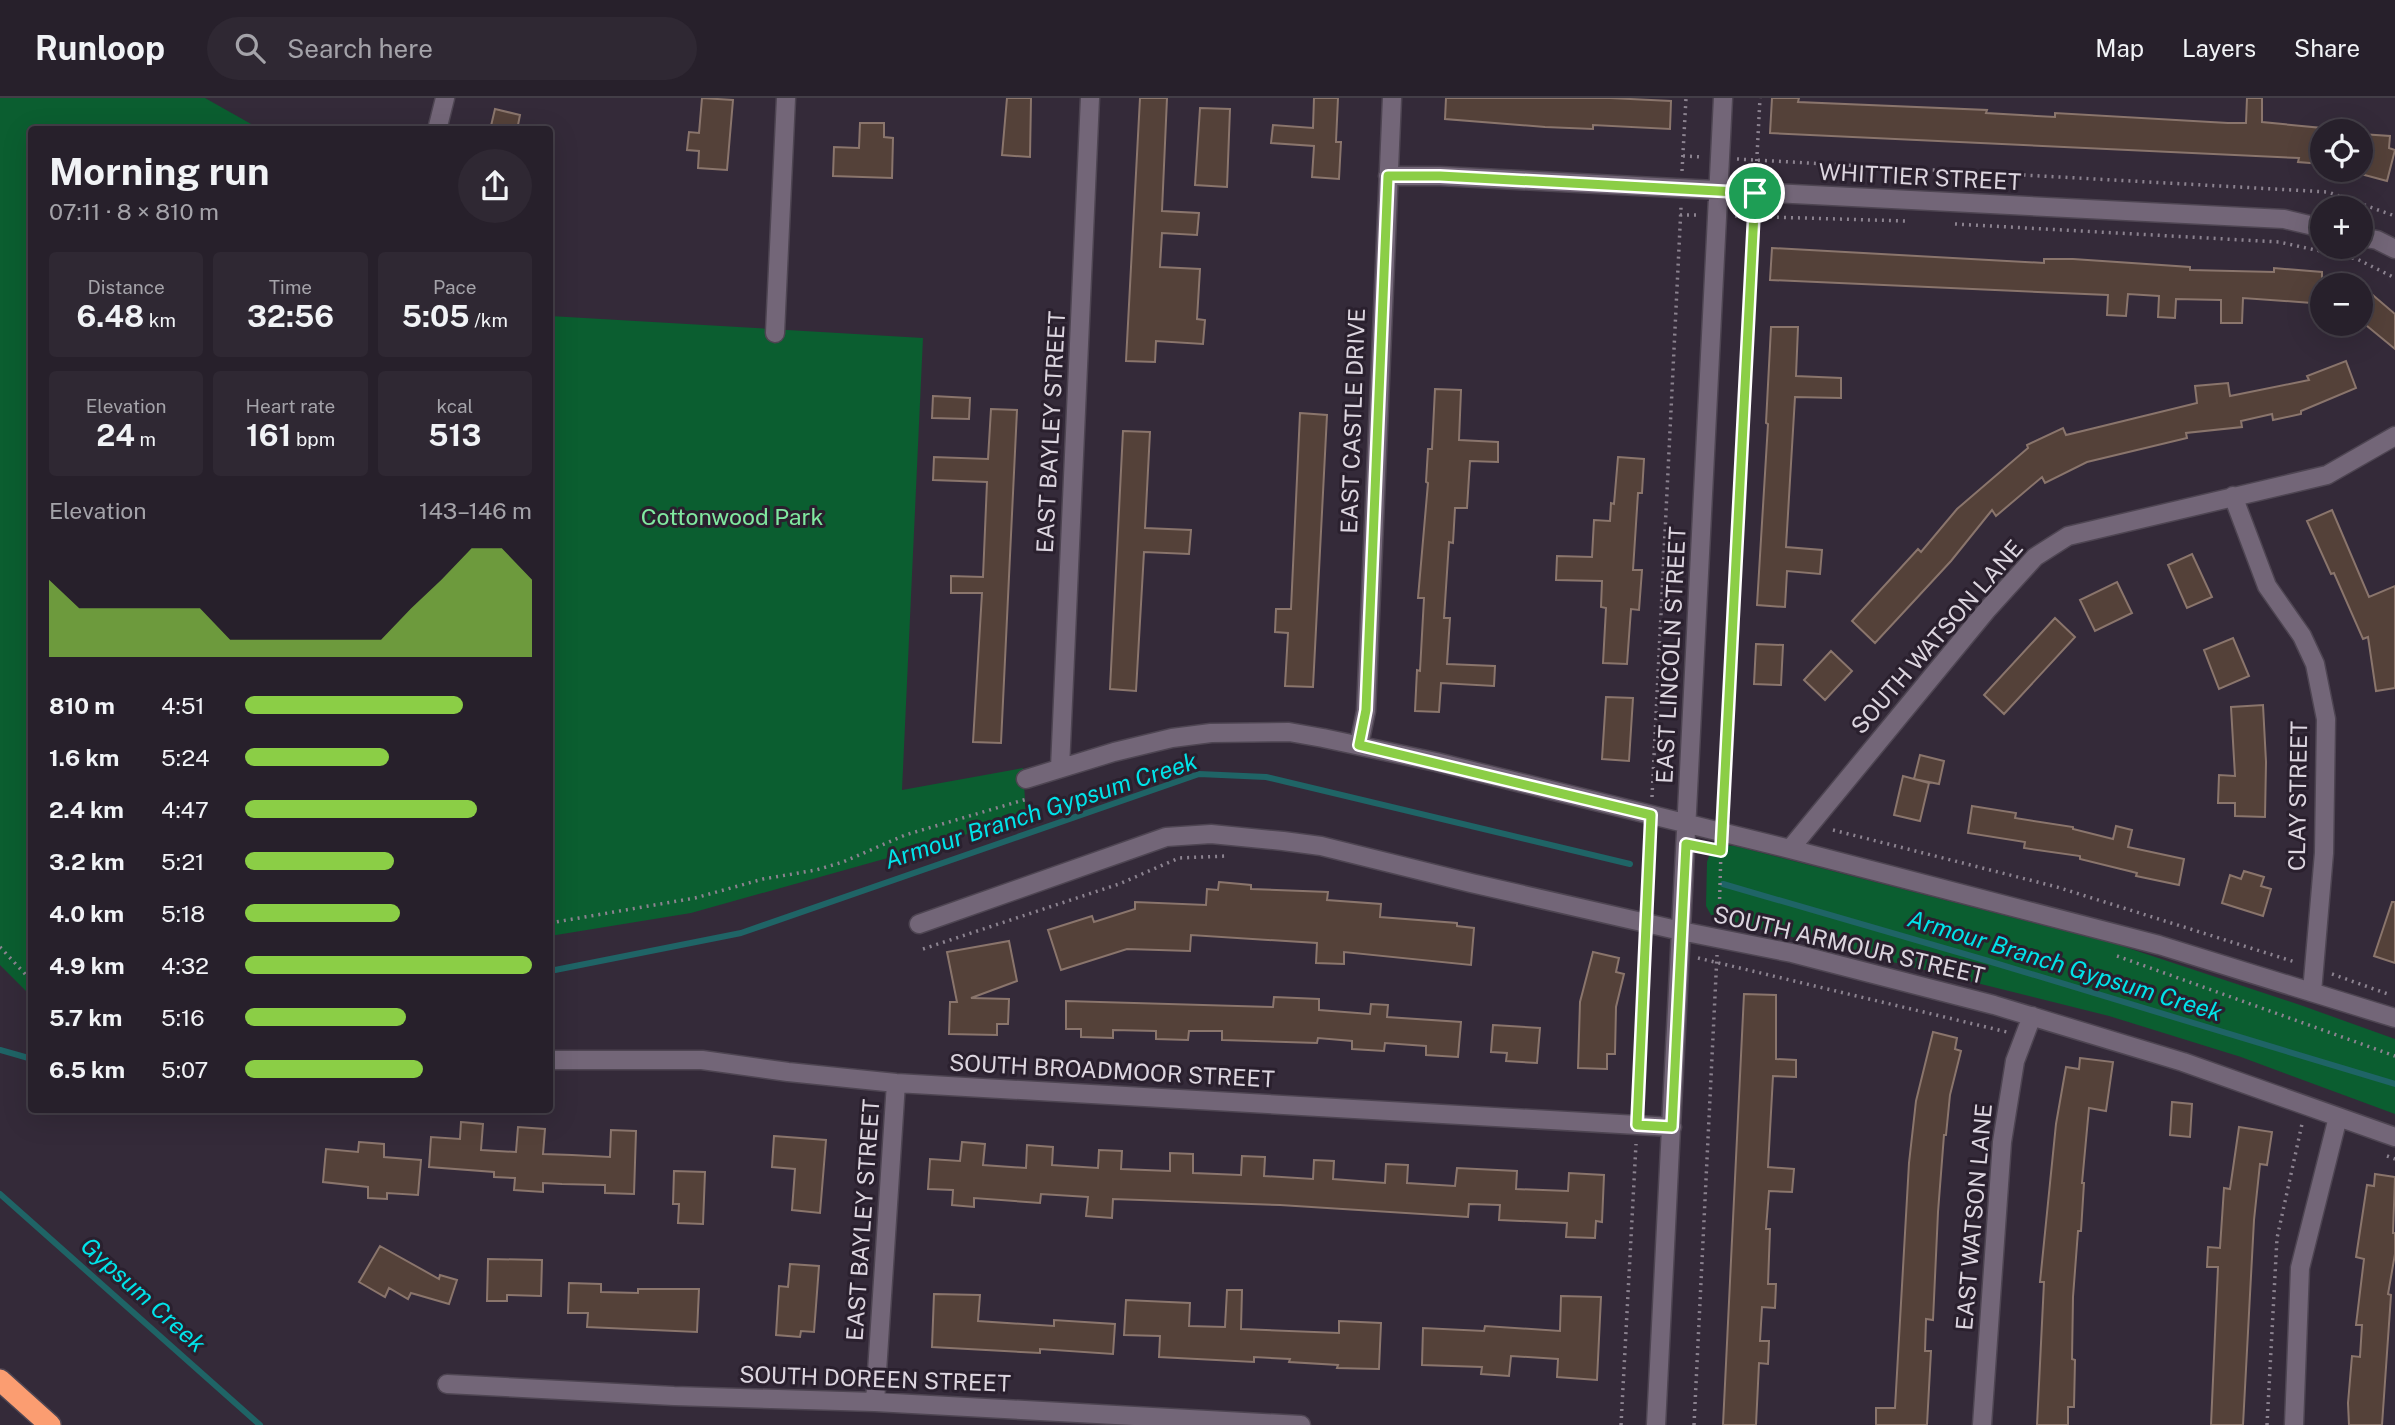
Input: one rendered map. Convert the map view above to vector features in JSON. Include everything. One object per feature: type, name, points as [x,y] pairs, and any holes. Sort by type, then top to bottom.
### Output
[{"type":"highway","points":[[0,1380],[50,1425]]},
{"type":"street","points":[[439,126],[445,98]]},
{"type":"street","points":[[775,332],[786,98]]},
{"type":"street","name":"EAST BAYLEY STREET","points":[[1060,768],[1090,98]]},
{"type":"street","name":"EAST CASTLE DRIVE","points":[[1359,745],[1366,710],[1392,98]]},
{"type":"street","name":"EAST LINCOLN STREET","points":[[1656,1425],[1723,98]]},
{"type":"street","name":"WHITTIER STREET","points":[[1388,176],[1440,176],[2284,219],[2310,225]]},
{"type":"street","points":[[2373,239],[2395,249]]},
{"type":"street","name":"SOUTH WATSON LANE","points":[[1790,849],[1986,611],[2035,557],[2068,536],[2328,475],[2395,436]]},
{"type":"street","name":"CLAY STREET","points":[[2233,496],[2267,586],[2302,636],[2315,664],[2326,719],[2324,853],[2312,992]]},
{"type":"street","points":[[1026,779],[1172,738],[1210,733],[1289,732],[1359,745],[1687,824],[1723,845],[1790,849],[2159,945],[2395,1018]]},
{"type":"street","name":"SOUTH ARMOUR STREET","points":[[919,924],[1166,838],[1211,834],[1321,846],[1647,924],[1792,953],[2032,1016],[2183,1062],[2395,1137]]},
{"type":"street","name":"EAST WATSON LANE","points":[[1982,1425],[2002,1142],[2015,1061],[2032,1016]]},
{"type":"street","name":"SOUTH BROADMOOR STREET","points":[[553,1060],[702,1060],[896,1083],[1672,1127]]},
{"type":"street","name":"EAST BAYLEY STREET","points":[[875,1402],[896,1083]]},
{"type":"street","points":[[2294,1425],[2300,1268],[2338,1117]]},
{"type":"street","name":"SOUTH DOREEN STREET","points":[[447,1384],[674,1396],[875,1402],[1301,1425]]},
{"type":"path","points":[[1621,1425],[1686,98]]},
{"type":"path","points":[[1694,1425],[1760,98]]},
{"type":"path","points":[[1683,156],[2328,191],[2395,216]]},
{"type":"path","points":[[1680,215],[1912,221]]},
{"type":"path","points":[[1953,223],[2279,242],[2357,259],[2395,278]]},
{"type":"path","points":[[553,922],[695,898],[843,862],[905,835],[1027,799],[1026,779]]},
{"type":"path","points":[[1833,830],[2057,887],[2395,996]]},
{"type":"path","points":[[1686,844],[1723,845]]},
{"type":"path","points":[[0,947],[28,976]]},
{"type":"path","points":[[2112,955],[2395,1056]]},
{"type":"green space","points":[[0,98],[205,98],[255,126],[28,126],[28,993],[0,965]]},
{"type":"green space","name":"Cottonwood Park","points":[[553,316],[923,338],[902,790],[1023,768],[1026,816],[691,913],[553,936]]},
{"type":"green space","points":[[1721,845],[1735,846],[2116,944],[2395,1039],[2395,1114],[2241,1057],[2109,1016],[1720,919],[1711,915],[1706,906],[1707,862],[1710,853]]},
{"type":"building","points":[[702,98],[733,100],[727,170],[698,168],[699,151],[687,150],[689,132],[699,133]]},
{"type":"building","points":[[1007,98],[1031,98],[1030,157],[1002,155]]},
{"type":"building","points":[[1140,98],[1167,98],[1162,211],[1199,213],[1197,235],[1162,233],[1160,267],[1200,269],[1197,319],[1205,320],[1203,344],[1156,341],[1155,362],[1126,361]]},
{"type":"building","points":[[1314,98],[1338,98],[1336,142],[1341,142],[1339,179],[1312,177],[1314,146],[1271,143],[1273,125],[1313,128]]},
{"type":"building","points":[[1446,98],[1610,98],[1671,101],[1670,129],[1593,125],[1593,129],[1545,127],[1445,119]]},
{"type":"building","points":[[1772,98],[1799,98],[1798,102],[1987,110],[1986,113],[2055,117],[2055,113],[2246,123],[2247,98],[2262,98],[2262,122],[2310,127],[2310,163],[2298,162],[2299,158],[1770,133]]},
{"type":"building","points":[[1200,108],[1230,109],[1227,187],[1195,185]]},
{"type":"building","points":[[495,109],[520,115],[518,126],[491,126]]},
{"type":"building","points":[[860,123],[884,123],[884,137],[893,138],[892,178],[833,176],[834,147],[859,148]]},
{"type":"building","points":[[2373,135],[2390,136],[2389,148],[2395,150],[2387,181],[2373,177]]},
{"type":"building","points":[[1772,248],[2044,263],[2044,259],[2073,259],[2190,267],[2190,270],[2274,272],[2274,268],[2322,272],[2310,273],[2310,303],[2243,298],[2242,323],[2221,323],[2221,300],[2176,299],[2175,318],[2158,317],[2159,296],[2128,294],[2126,316],[2107,315],[2108,295],[1770,280]]},
{"type":"building","points":[[2373,295],[2395,314],[2395,349],[2373,331]]},
{"type":"building","points":[[1771,327],[1798,327],[1796,376],[1841,378],[1841,398],[1795,397],[1786,547],[1822,550],[1820,574],[1787,571],[1785,607],[1757,605]]},
{"type":"building","points":[[2346,361],[2356,388],[2301,411],[2301,414],[2273,420],[2272,414],[2241,421],[2242,427],[2186,433],[2187,438],[2087,462],[2045,483],[2042,477],[1996,516],[1992,510],[1951,561],[1875,643],[1852,621],[1918,549],[1921,552],[1957,509],[2028,448],[2027,445],[2063,428],[2066,435],[2197,403],[2195,386],[2228,383],[2230,396],[2309,380],[2307,376]]},
{"type":"building","points":[[1435,389],[1461,390],[1459,440],[1498,442],[1498,462],[1470,461],[1467,508],[1455,508],[1453,543],[1449,542],[1444,618],[1450,618],[1447,664],[1495,666],[1494,686],[1441,683],[1439,712],[1415,711],[1424,598],[1418,598],[1428,483],[1428,449],[1432,449]]},
{"type":"building","points":[[933,396],[970,398],[969,419],[932,418]]},
{"type":"building","points":[[991,409],[1017,410],[1001,743],[973,742],[982,593],[951,593],[951,576],[983,577],[987,482],[933,480],[934,457],[988,459]]},
{"type":"building","points":[[1300,413],[1327,415],[1313,687],[1285,686],[1288,633],[1275,632],[1276,609],[1291,609]]},
{"type":"building","points":[[1123,431],[1150,432],[1145,528],[1191,530],[1189,554],[1144,552],[1136,691],[1110,689]]},
{"type":"building","points":[[1618,457],[1644,459],[1642,493],[1638,493],[1633,570],[1642,570],[1639,610],[1631,609],[1627,664],[1603,663],[1606,608],[1601,607],[1602,581],[1556,580],[1557,556],[1592,557],[1594,520],[1610,521]]},
{"type":"building","points":[[2332,510],[2369,597],[2395,586],[2395,688],[2376,691],[2368,637],[2363,639],[2307,521]]},
{"type":"building","points":[[2192,554],[2212,597],[2187,608],[2168,565]]},
{"type":"building","points":[[2117,582],[2132,613],[2095,631],[2080,600]]},
{"type":"building","points":[[2055,618],[2075,637],[2004,714],[1984,695]]},
{"type":"building","points":[[2233,638],[2249,676],[2219,689],[2204,650]]},
{"type":"building","points":[[1756,644],[1783,645],[1781,685],[1754,684]]},
{"type":"building","points":[[1831,651],[1852,671],[1825,700],[1804,680]]},
{"type":"building","points":[[1606,697],[1633,698],[1629,761],[1602,759]]},
{"type":"building","points":[[2263,705],[2265,817],[2235,816],[2235,803],[2218,803],[2219,775],[2235,776],[2231,707]]},
{"type":"building","points":[[1920,755],[1944,761],[1939,784],[1914,779]]},
{"type":"building","points":[[1903,776],[1929,783],[1920,821],[1894,815]]},
{"type":"building","points":[[1972,806],[2016,813],[2015,818],[2073,827],[2113,839],[2116,826],[2132,830],[2128,847],[2184,859],[2179,885],[2136,876],[2137,873],[2080,859],[2080,856],[2024,848],[2025,842],[1968,833]]},
{"type":"building","points":[[2244,871],[2264,877],[2261,886],[2271,889],[2263,916],[2222,903],[2230,875],[2241,879]]},
{"type":"building","points":[[1219,882],[1251,885],[1251,889],[1328,892],[1327,900],[1381,904],[1380,917],[1457,923],[1457,926],[1474,928],[1471,965],[1344,952],[1344,964],[1316,963],[1317,943],[1191,935],[1190,951],[1127,949],[1061,970],[1048,930],[1092,916],[1094,922],[1135,909],[1135,902],[1206,905],[1207,889],[1218,890]]},
{"type":"building","points":[[2392,902],[2395,902],[2395,963],[2374,956]]},
{"type":"building","points":[[1009,941],[1017,981],[971,998],[1009,999],[1008,1024],[997,1024],[997,1035],[949,1034],[950,1002],[957,1002],[947,952]]},
{"type":"building","points":[[1593,952],[1619,958],[1616,972],[1624,974],[1616,1007],[1615,1054],[1607,1054],[1607,1069],[1578,1068],[1580,1002]]},
{"type":"building","points":[[1744,994],[1776,995],[1776,1059],[1796,1060],[1796,1077],[1773,1076],[1768,1167],[1794,1169],[1792,1192],[1769,1191],[1766,1229],[1770,1229],[1768,1284],[1776,1284],[1775,1308],[1762,1307],[1760,1341],[1769,1341],[1768,1364],[1759,1363],[1756,1425],[1723,1425]]},
{"type":"building","points":[[1274,997],[1319,999],[1319,1010],[1370,1014],[1371,1004],[1388,1005],[1387,1017],[1461,1022],[1458,1057],[1426,1055],[1426,1046],[1385,1043],[1384,1051],[1352,1049],[1352,1041],[1318,1038],[1317,1043],[1222,1040],[1222,1031],[1189,1031],[1188,1040],[1156,1039],[1156,1031],[1113,1030],[1113,1038],[1081,1037],[1081,1029],[1066,1029],[1066,1001],[1273,1007]]},
{"type":"building","points":[[1493,1025],[1540,1028],[1537,1063],[1506,1061],[1507,1053],[1491,1052]]},
{"type":"building","points":[[1933,1032],[1957,1038],[1955,1049],[1961,1051],[1944,1135],[1933,1320],[1926,1319],[1925,1351],[1931,1351],[1927,1425],[1876,1425],[1876,1408],[1895,1408],[1909,1163],[1916,1101]]},
{"type":"building","points":[[2080,1058],[2113,1062],[2106,1111],[2089,1108],[2082,1183],[2081,1231],[2078,1231],[2073,1297],[2074,1407],[2068,1407],[2068,1425],[2037,1425],[2044,1282],[2040,1282],[2056,1124],[2066,1067],[2079,1069]]},
{"type":"building","points":[[2172,1102],[2192,1104],[2190,1137],[2170,1135]]},
{"type":"building","points":[[461,1122],[483,1124],[481,1150],[516,1152],[518,1127],[545,1129],[543,1154],[610,1157],[611,1130],[636,1131],[634,1194],[605,1193],[605,1185],[543,1183],[543,1192],[514,1190],[515,1178],[494,1177],[494,1172],[429,1167],[431,1137],[460,1139]]},
{"type":"building","points":[[2239,1127],[2272,1132],[2267,1165],[2260,1164],[2254,1220],[2243,1425],[2211,1425],[2218,1267],[2207,1267],[2208,1247],[2220,1248],[2224,1188],[2230,1189]]},
{"type":"building","points":[[774,1136],[826,1140],[820,1213],[792,1210],[795,1169],[772,1167]]},
{"type":"building","points":[[359,1142],[384,1144],[384,1157],[421,1160],[418,1195],[387,1193],[387,1199],[368,1198],[368,1187],[323,1182],[326,1149],[358,1152]]},
{"type":"building","points":[[962,1142],[985,1144],[983,1165],[1026,1168],[1027,1145],[1053,1147],[1052,1165],[1098,1168],[1099,1150],[1122,1151],[1121,1169],[1170,1171],[1170,1153],[1193,1154],[1193,1173],[1241,1175],[1242,1156],[1265,1157],[1264,1176],[1313,1179],[1314,1160],[1334,1161],[1333,1179],[1385,1183],[1386,1164],[1408,1165],[1407,1183],[1455,1186],[1457,1168],[1517,1171],[1516,1189],[1568,1191],[1569,1173],[1604,1175],[1602,1222],[1596,1221],[1595,1238],[1566,1237],[1567,1223],[1499,1220],[1500,1205],[1469,1204],[1468,1217],[1280,1205],[1113,1199],[1112,1218],[1086,1216],[1088,1197],[1041,1194],[1040,1203],[974,1198],[974,1207],[952,1205],[953,1190],[928,1189],[930,1159],[960,1161]]},
{"type":"building","points":[[674,1171],[705,1172],[703,1224],[678,1223],[679,1204],[673,1204]]},
{"type":"building","points":[[2375,1174],[2395,1177],[2395,1254],[2388,1294],[2391,1295],[2382,1425],[2349,1425],[2352,1356],[2360,1357],[2362,1325],[2356,1325],[2364,1259],[2356,1257],[2367,1185],[2374,1186]]},
{"type":"building","points":[[380,1246],[439,1279],[440,1275],[457,1280],[449,1304],[411,1293],[408,1299],[389,1288],[385,1297],[359,1282]]},
{"type":"building","points":[[488,1259],[542,1260],[541,1296],[507,1295],[507,1301],[487,1301]]},
{"type":"building","points":[[790,1264],[819,1266],[814,1332],[801,1331],[800,1337],[776,1335],[779,1286],[788,1287]]},
{"type":"building","points":[[569,1283],[601,1284],[601,1292],[638,1293],[638,1289],[699,1289],[697,1332],[587,1327],[588,1313],[568,1313]]},
{"type":"building","points":[[1227,1290],[1242,1290],[1241,1329],[1339,1333],[1339,1321],[1381,1323],[1379,1369],[1337,1368],[1338,1365],[1254,1357],[1254,1362],[1159,1357],[1160,1336],[1124,1335],[1126,1300],[1190,1303],[1189,1326],[1225,1327]]},
{"type":"building","points":[[934,1294],[980,1295],[978,1321],[1054,1326],[1054,1320],[1115,1324],[1113,1354],[1040,1349],[1040,1353],[932,1347]]},
{"type":"building","points":[[1561,1296],[1601,1297],[1597,1380],[1557,1377],[1558,1359],[1511,1356],[1509,1376],[1481,1374],[1482,1367],[1422,1365],[1423,1328],[1484,1331],[1485,1326],[1560,1331]]},
{"type":"waterway","name":"Armour Branch Gypsum Creek","points":[[553,970],[741,933],[1199,774],[1266,777],[1630,864]]},
{"type":"waterway","name":"Armour Branch Gypsum Creek","points":[[1723,884],[2395,1084]]},
{"type":"waterway","name":"Armour Branch Gypsum Creek","points":[[0,1050],[28,1058]]},
{"type":"waterway","name":"Gypsum Creek","points":[[0,1194],[260,1425]]},
{"type":"route","points":[[1388,176],[1440,176],[1755,193],[1721,851],[1686,844],[1672,1127],[1637,1125],[1651,815],[1359,745],[1366,710],[1388,176]]}]
